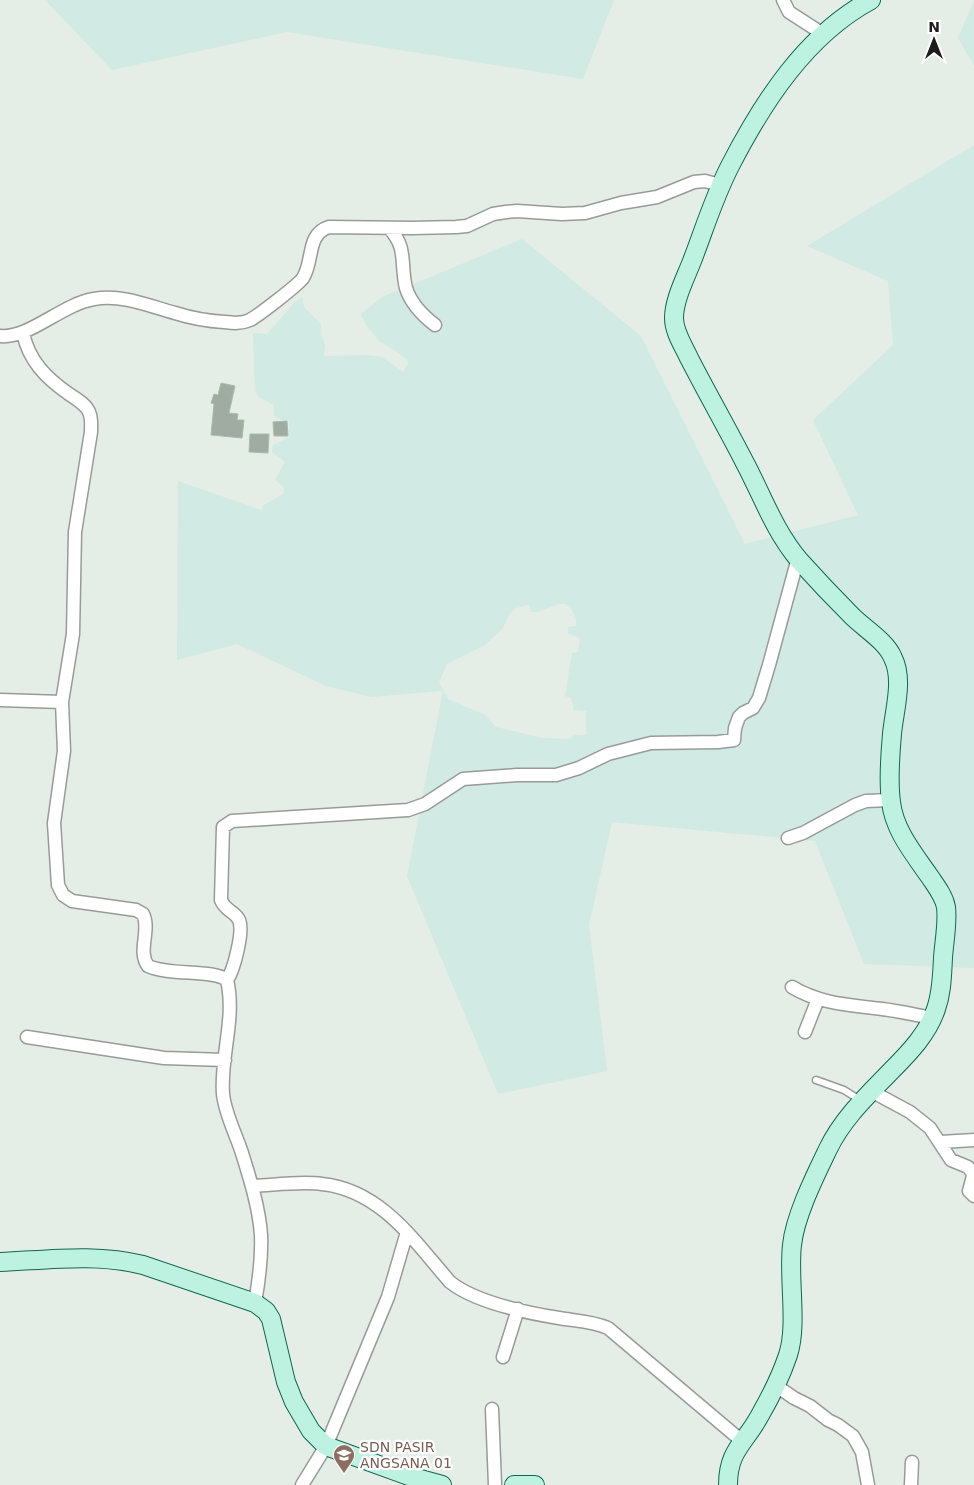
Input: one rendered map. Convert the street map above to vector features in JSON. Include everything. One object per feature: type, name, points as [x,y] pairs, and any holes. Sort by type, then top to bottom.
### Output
[{"type":"street","points":[[783,0],[789,12],[822,34]]},
{"type":"street","points":[[728,1485],[730,1463],[733,1454],[760,1416],[787,1357],[790,1344],[792,1246],[795,1226],[828,1148],[847,1118],[920,1040],[933,1018],[940,995],[946,912],[943,898],[902,835],[894,818],[890,800],[892,736],[897,686],[895,662],[888,649],[852,617],[798,558],[771,518],[748,469],[676,330],[674,315],[720,185],[740,146],[779,84],[822,34],[871,0]]},
{"type":"street","points":[[0,336],[23,333],[65,309],[81,302],[101,298],[124,299],[198,319],[233,323],[247,322],[299,282],[306,271],[312,245],[319,231],[329,227],[467,226],[493,214],[506,212],[585,213],[621,203],[657,197],[694,182],[704,181],[720,185]]},
{"type":"street","points":[[389,228],[396,235],[400,243],[406,286],[413,304],[424,317],[435,325]]},
{"type":"street","points":[[23,333],[33,362],[87,408],[91,419],[91,432],[74,532],[73,634],[62,702],[64,750],[54,824],[56,869],[60,890],[72,901],[136,910],[143,914],[146,918],[144,958],[148,966],[170,972],[219,975],[227,980]]},
{"type":"street","points":[[255,1303],[261,1253],[261,1232],[253,1186],[224,1101],[223,1092],[229,1009],[227,980],[232,971],[237,952],[240,927],[238,918],[225,908],[221,900],[223,827],[226,823],[232,821],[408,810],[425,804],[463,779],[556,775],[579,768],[608,754],[651,743],[734,740],[735,728],[739,717],[755,706],[759,698],[798,558]]},
{"type":"street","points":[[0,700],[62,702]]},
{"type":"street","points":[[788,838],[803,833],[855,805],[866,801],[890,800]]},
{"type":"street","points":[[792,987],[818,999],[834,1003],[895,1010],[933,1018]]},
{"type":"street","points":[[804,1032],[818,999]]},
{"type":"street","points":[[27,1037],[164,1058],[225,1060]]},
{"type":"street","points":[[867,1096],[921,1120],[936,1134],[951,1160],[968,1167],[972,1172],[969,1188],[974,1196]]},
{"type":"street","points":[[941,1142],[974,1140]]},
{"type":"street","points":[[253,1186],[309,1183],[338,1186],[369,1199],[407,1232],[443,1275],[457,1288],[479,1298],[518,1309],[545,1316],[588,1321],[608,1328],[743,1442]]},
{"type":"street","points":[[302,1485],[326,1446],[388,1297],[407,1232]]},
{"type":"street","points":[[0,1262],[86,1257],[126,1260],[143,1264],[255,1303],[266,1311],[271,1319],[280,1364],[294,1402],[311,1432],[326,1446],[409,1476],[442,1485]]},
{"type":"street","points":[[502,1356],[518,1309]]},
{"type":"street","points":[[775,1385],[810,1406],[853,1436],[862,1452],[868,1485]]},
{"type":"street","points":[[492,1409],[495,1485]]},
{"type":"street","points":[[911,1485],[912,1462]]},
{"type":"street","points":[[514,1485],[535,1485]]},
{"type":"lane","points":[[816,1080],[867,1096]]},
{"type":"shaded area","points":[[45,0],[614,0],[583,79],[287,32],[112,70]]},
{"type":"shaded area","points":[[974,1],[974,66],[958,38]]},
{"type":"shaded area","points":[[974,145],[974,968],[864,964],[815,841],[612,822],[589,925],[607,1071],[498,1094],[407,876],[443,691],[371,697],[326,686],[237,644],[177,660],[178,481],[261,510],[264,505],[283,494],[284,487],[275,480],[285,462],[272,452],[273,445],[289,437],[289,421],[274,416],[274,405],[259,397],[255,391],[253,333],[267,334],[295,302],[302,297],[304,307],[321,324],[321,334],[325,344],[324,356],[366,355],[382,357],[403,372],[409,362],[399,353],[379,341],[366,325],[361,314],[382,297],[522,239],[641,336],[745,544],[858,515],[813,420],[893,345],[888,281],[807,246]],"holes":[[[559,604],[566,604],[572,610],[576,619],[576,626],[568,627],[568,634],[580,638],[578,652],[572,653],[565,696],[571,698],[574,710],[586,711],[586,735],[575,735],[570,739],[542,738],[496,727],[485,715],[448,699],[439,682],[447,664],[485,645],[503,628],[510,613],[516,608],[529,605],[531,612],[537,612]]]},
{"type":"building","points":[[221,383],[235,386],[229,413],[238,414],[237,420],[244,420],[242,438],[211,435],[214,404],[211,403],[214,394],[218,395]]},
{"type":"building","points":[[287,421],[288,436],[274,436],[273,422]]},
{"type":"building","points":[[250,434],[269,434],[268,453],[249,452]]},
{"type":"place","name":"SDN PASIR ANGSANA 01","points":[[344,1474]]}]
